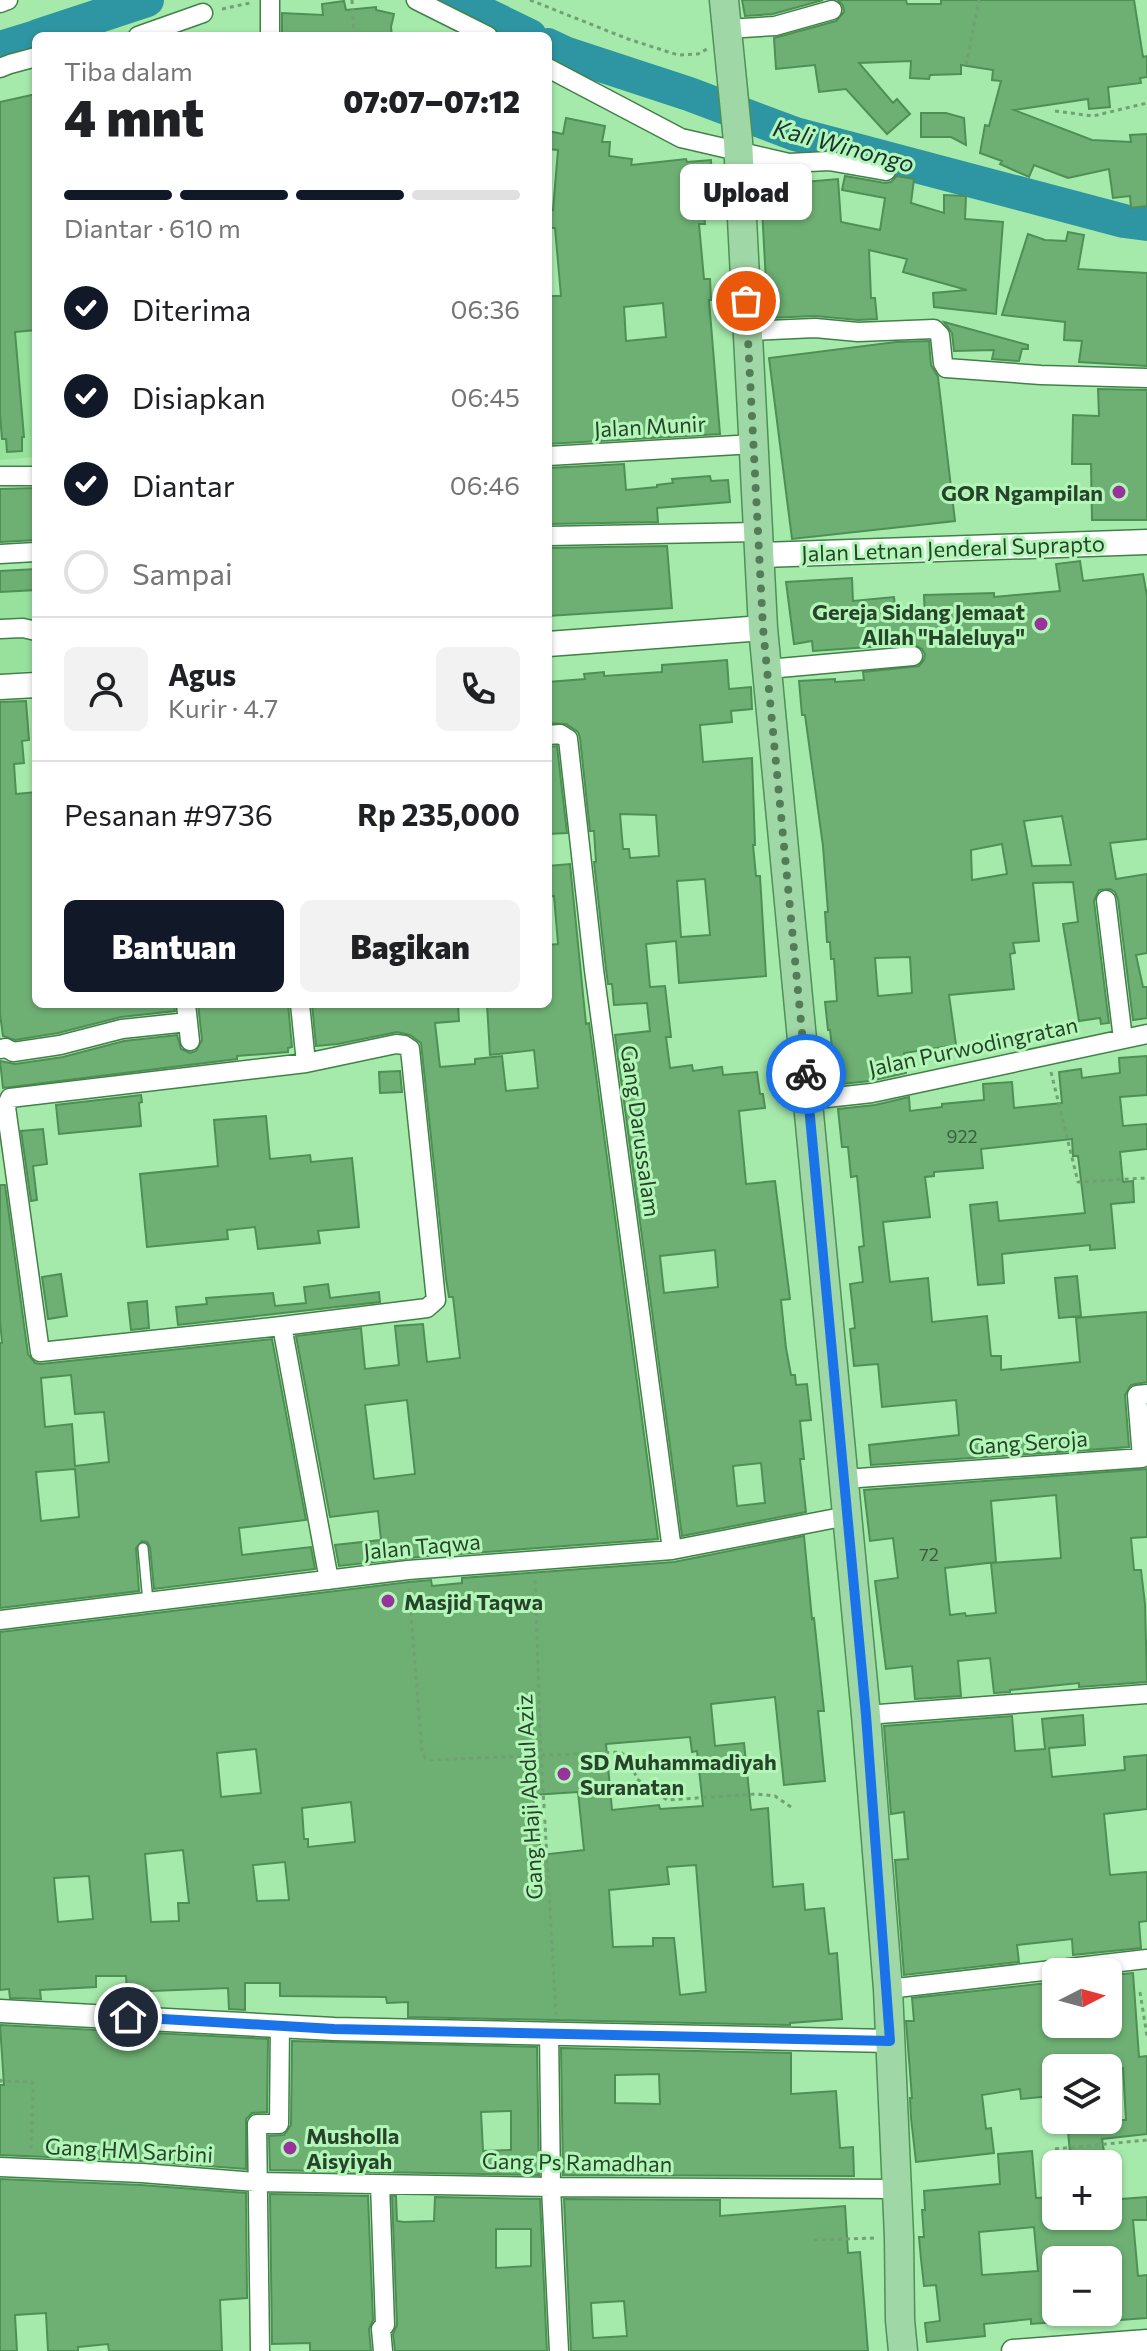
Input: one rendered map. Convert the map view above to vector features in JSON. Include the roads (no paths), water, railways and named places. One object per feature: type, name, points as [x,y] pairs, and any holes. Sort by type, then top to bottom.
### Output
[{"type":"main road","points":[[724,0],[738,146],[763,628],[866,1715],[888,1989],[903,2351]]},
{"type":"main road","name":"Jalan Letnan Jenderal Suprapto","points":[[759,543],[1147,542]]},
{"type":"main road","points":[[552,644],[763,628]]},
{"type":"main road","points":[[0,687],[32,685]]},
{"type":"street","points":[[0,3],[8,0]]},
{"type":"street","points":[[416,0],[480,32]]},
{"type":"street","points":[[262,1],[269,32]]},
{"type":"street","points":[[728,44],[775,26],[832,10]]},
{"type":"street","points":[[149,32],[203,13]]},
{"type":"street","points":[[0,68],[32,58]]},
{"type":"street","points":[[552,70],[681,138],[738,146],[789,163],[829,161],[886,171]]},
{"type":"street","points":[[748,331],[934,329],[940,335],[946,368],[1147,378]]},
{"type":"street","name":"Jalan Munir","points":[[552,456],[754,444]]},
{"type":"street","points":[[0,476],[32,476]]},
{"type":"street","points":[[552,536],[759,543]]},
{"type":"street","points":[[0,554],[32,552]]},
{"type":"street","points":[[0,629],[32,630]]},
{"type":"street","points":[[768,669],[913,656]]},
{"type":"street","name":"Gang Darussalam","points":[[552,735],[560,734],[568,739],[594,970],[672,1550]]},
{"type":"street","points":[[1106,900],[1123,1039]]},
{"type":"street","points":[[300,1008],[306,1063]]},
{"type":"street","points":[[0,1049],[13,1052],[60,1045],[187,1013],[190,1041]]},
{"type":"street","name":"Jalan Purwodingratan","points":[[808,1100],[872,1093],[1147,1034]]},
{"type":"street","points":[[396,1044],[410,1049],[436,1300],[427,1308],[40,1352],[8,1169],[8,1100],[13,1096],[306,1063],[396,1044]]},
{"type":"street","points":[[282,1326],[329,1580]]},
{"type":"street","name":"Gang Seroja","points":[[844,1479],[1142,1458],[1137,1395],[1147,1394]]},
{"type":"street","name":"Jalan Taqwa","points":[[0,1620],[408,1570],[672,1550],[847,1516]]},
{"type":"street","points":[[866,1715],[1147,1694]]},
{"type":"street","points":[[888,1989],[1147,1959]]},
{"type":"street","points":[[0,2011],[334,2029],[890,2041]]},
{"type":"street","points":[[260,2351],[257,2124],[279,2124],[280,2025]]},
{"type":"street","points":[[553,2032],[551,2187],[559,2351]]},
{"type":"street","name":"Gang HM Sarbini","points":[[0,2167],[256,2182]]},
{"type":"street","name":"Gang Ps Ramadhan","points":[[256,2182],[897,2189]]},
{"type":"street","points":[[380,2184],[385,2325],[381,2329],[383,2351]]},
{"type":"street","points":[[1013,2351],[1147,2341]]},
{"type":"lane","points":[[143,1548],[148,1602]]},
{"type":"waterway","name":"Kali Winongo","points":[[50,32],[147,0]]},
{"type":"waterway","name":"Kali Winongo","points":[[456,0],[522,32]]},
{"type":"waterway","name":"Kali Winongo","points":[[0,48],[32,38]]},
{"type":"waterway","name":"Kali Winongo","points":[[552,47],[795,134],[1124,221],[1147,224]]},
{"type":"place","name":"Upload","points":[[746,301]]},
{"type":"place","name":"GOR Ngampilan","points":[[1119,492]]},
{"type":"place","name":"Gereja Sidang Jemaat Allah \"Haleluya\"","points":[[1041,624]]},
{"type":"place","name":"Masjid Taqwa","points":[[388,1601]]},
{"type":"place","name":"SD Muhammadiyah Suranatan","points":[[564,1774]]},
{"type":"place","name":"Musholla Aisyiyah","points":[[290,2148]]}]
